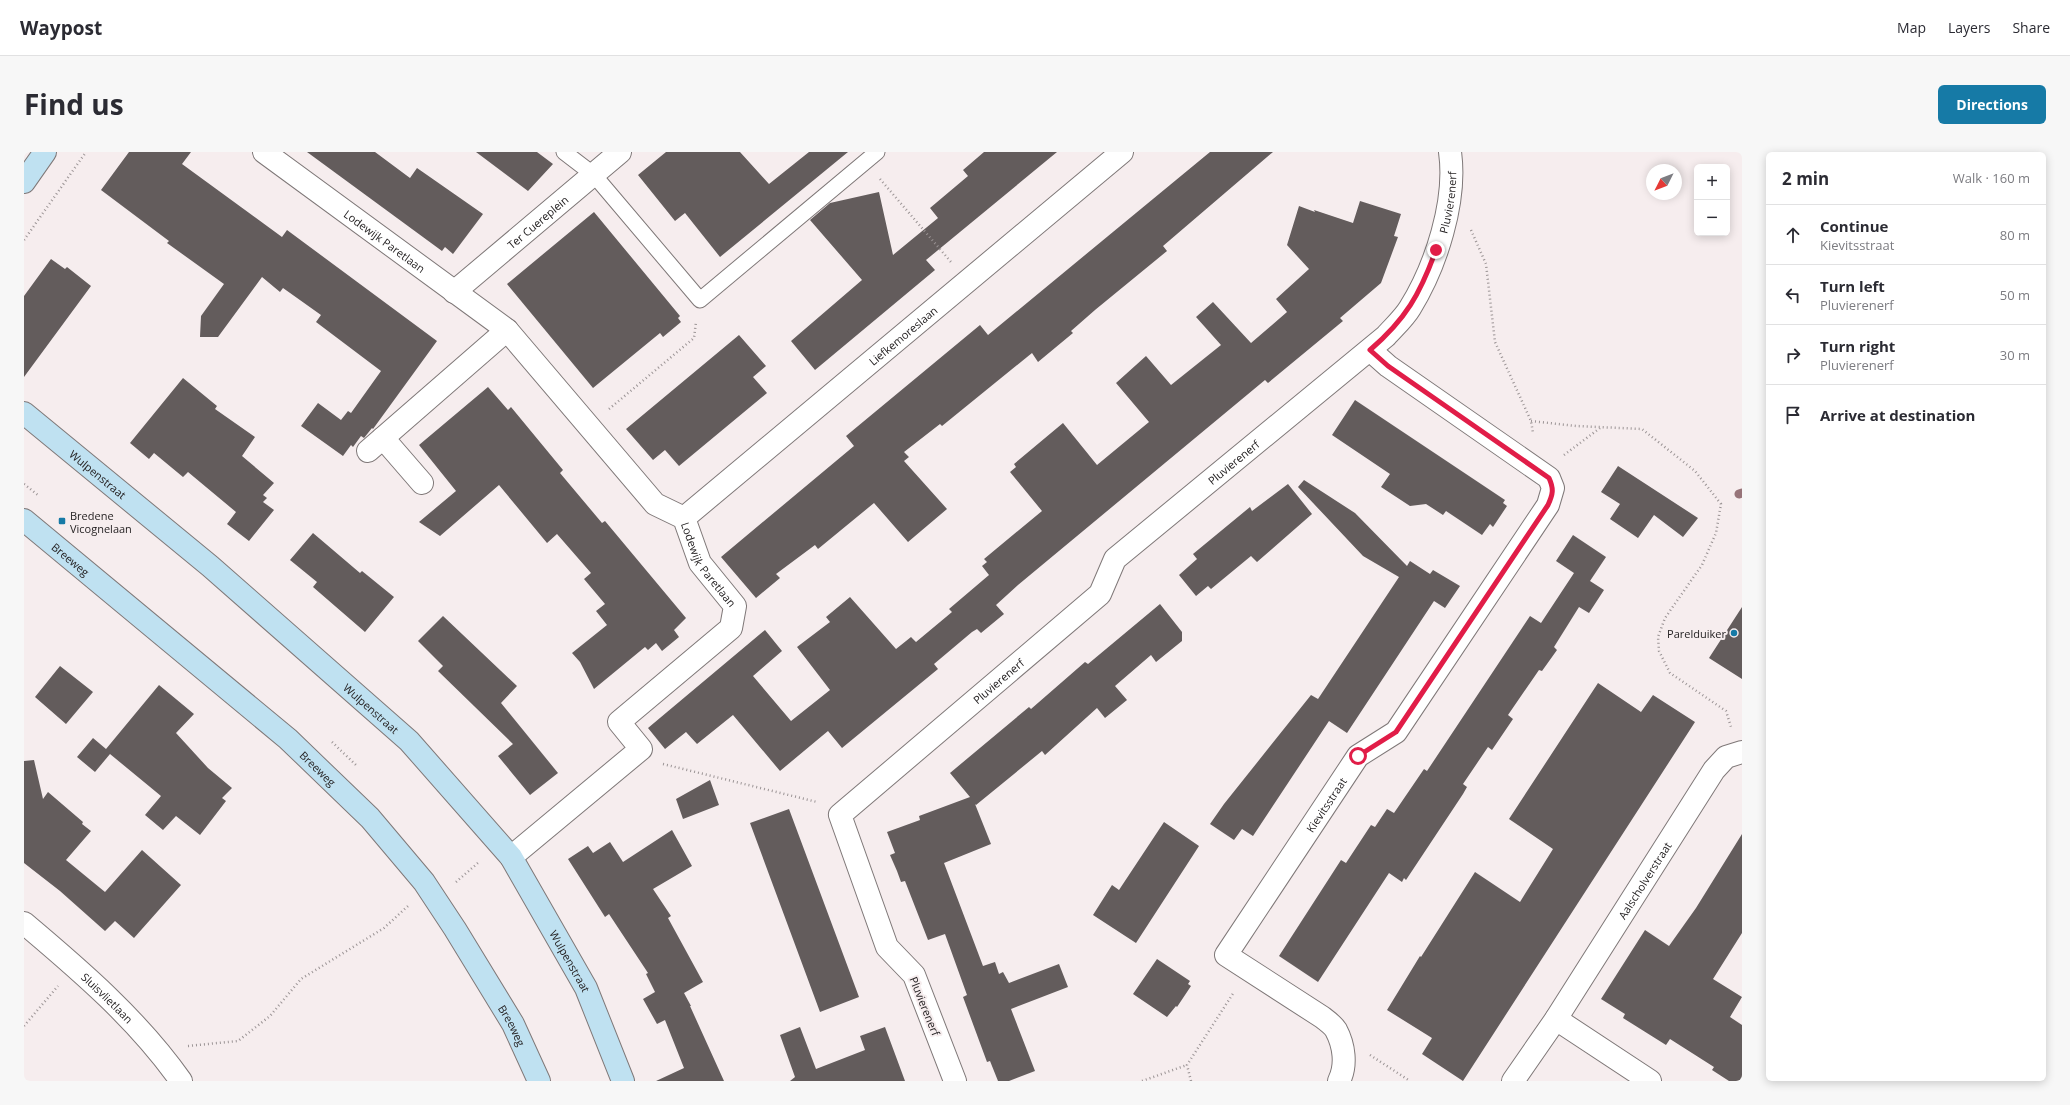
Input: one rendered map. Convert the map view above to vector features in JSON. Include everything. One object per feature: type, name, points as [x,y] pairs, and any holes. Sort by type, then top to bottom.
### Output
[{"type":"street","points":[[24,182],[45,152]]},
{"type":"street","name":"Lodewijk Paretlaan","points":[[264,152],[507,330],[655,504],[684,518],[700,563],[735,606],[731,628],[619,722],[640,749],[632,757]]},
{"type":"street","name":"Ter Cuereplein","points":[[454,292],[620,152]]},
{"type":"street","name":"Liefkemoreslaan","points":[[684,518],[1122,152]]},
{"type":"street","name":"Pluvierenerf","points":[[955,1081],[914,974],[887,947],[840,815],[1100,594],[1115,560],[1386,336],[1410,309],[1426,280],[1445,220],[1451,188],[1450,152]]},
{"type":"street","points":[[422,483],[376,444],[507,330]]},
{"type":"street","points":[[1370,350],[1388,366],[1541,472]]},
{"type":"street","name":"Wulpenstraat","points":[[24,413],[210,566],[409,742],[511,857],[586,988],[623,1081]]},
{"type":"street","name":"Kievitsstraat","points":[[1339,1081],[1342,1075],[1344,1059],[1335,1028],[1322,1017],[1226,955],[1358,756],[1396,732],[1548,505],[1553,488],[1549,478],[1541,472]]},
{"type":"street","name":"Breeweg","points":[[24,520],[288,739],[370,818],[424,882],[513,1024],[539,1081]]},
{"type":"street","name":"Aalscholverstraat","points":[[1513,1081],[1556,1019],[1714,770],[1726,757],[1741,752]]},
{"type":"street","points":[[511,857],[632,757]]},
{"type":"street","name":"Sluisvlietlaan","points":[[24,923],[75,966],[128,1017],[181,1081]]},
{"type":"street","points":[[1556,1019],[1650,1081]]},
{"type":"lane","points":[[564,152],[594,175],[700,300],[872,157]]},
{"type":"path","points":[[24,240],[86,152]]},
{"type":"path","points":[[872,157],[967,281]]},
{"type":"path","points":[[1451,188],[1486,264],[1495,342],[1530,421],[1541,472],[1600,428]]},
{"type":"path","points":[[588,426],[694,338],[700,300]]},
{"type":"path","points":[[1530,421],[1600,428],[1642,429],[1694,470],[1721,504],[1716,533],[1702,565],[1664,618],[1658,637],[1659,651],[1670,673],[1726,711],[1741,752]]},
{"type":"path","points":[[632,757],[847,809]]},
{"type":"path","points":[[156,1049],[238,1041],[270,1016],[301,979],[384,928],[409,904],[412,891],[424,882]]},
{"type":"path","points":[[24,1026],[75,966]]},
{"type":"path","points":[[1142,1081],[1187,1065],[1249,969]]},
{"type":"path","points":[[1338,1035],[1410,1081]]},
{"type":"path","points":[[1187,1065],[1191,1081]]},
{"type":"building","points":[[129,152],[191,152],[182,164],[282,237],[287,230],[437,341],[373,429],[372,428],[364,438],[361,436],[353,447],[351,445],[343,456],[301,426],[318,403],[341,420],[348,411],[351,413],[381,371],[316,322],[321,315],[283,288],[280,292],[262,277],[218,337],[200,337],[201,316],[224,284],[167,243],[169,241],[101,190]]},
{"type":"building","points":[[307,152],[375,152],[410,178],[417,168],[483,214],[453,254],[445,247],[442,251]]},
{"type":"building","points":[[476,152],[537,152],[553,164],[528,191]]},
{"type":"building","points":[[666,152],[740,152],[769,184],[809,152],[848,152],[720,257],[685,213],[675,221],[638,175]]},
{"type":"building","points":[[984,152],[1057,152],[926,260],[935,270],[815,370],[791,341],[862,280],[810,220],[830,203],[879,192],[893,255],[938,218],[930,208],[968,176],[963,170]]},
{"type":"building","points":[[1210,152],[1273,152],[1163,246],[1167,251],[1095,310],[1071,331],[1073,333],[1038,362],[1032,353],[942,426],[940,424],[904,452],[909,457],[904,461],[947,509],[908,542],[874,503],[818,549],[815,545],[776,574],[780,578],[756,598],[721,557],[854,446],[846,436],[980,325],[988,335]]},
{"type":"building","points":[[1360,201],[1401,214],[1394,236],[1398,237],[1381,283],[1340,318],[1343,321],[1268,383],[1265,380],[1018,585],[996,605],[1004,614],[981,633],[977,629],[972,632],[934,664],[938,669],[842,748],[828,731],[780,771],[733,715],[697,744],[686,732],[665,749],[648,728],[765,630],[782,651],[753,676],[791,721],[830,690],[797,647],[830,622],[826,617],[850,597],[896,649],[911,637],[916,642],[952,612],[949,609],[989,575],[982,566],[987,562],[984,559],[1042,511],[1010,472],[1016,467],[1014,464],[1063,423],[1097,465],[1149,422],[1116,383],[1146,356],[1171,385],[1221,345],[1196,317],[1213,302],[1251,343],[1287,312],[1276,299],[1309,269],[1287,245],[1299,206],[1353,223]]},
{"type":"building","points":[[594,212],[680,316],[678,318],[681,322],[663,337],[660,333],[593,388],[507,284]]},
{"type":"building","points":[[51,259],[65,269],[67,267],[91,286],[24,377],[24,296]]},
{"type":"building","points":[[739,335],[766,366],[753,377],[767,393],[679,466],[665,450],[653,460],[626,429]]},
{"type":"building","points":[[183,378],[217,406],[215,409],[255,437],[242,456],[274,483],[263,495],[267,498],[263,502],[274,510],[249,541],[227,524],[236,512],[188,472],[183,477],[154,453],[149,459],[130,443]]},
{"type":"building","points":[[488,387],[508,410],[511,407],[563,470],[560,473],[602,523],[605,521],[686,618],[674,630],[679,637],[662,651],[656,643],[648,650],[645,647],[594,689],[580,662],[572,653],[607,625],[596,611],[605,604],[584,579],[591,573],[557,534],[547,543],[499,485],[440,536],[419,522],[456,491],[419,445]]},
{"type":"building","points":[[1355,400],[1505,500],[1503,503],[1507,506],[1493,527],[1490,524],[1482,535],[1446,511],[1443,515],[1426,504],[1410,506],[1381,487],[1390,474],[1332,435]]},
{"type":"building","points":[[1618,466],[1698,518],[1683,537],[1654,515],[1638,538],[1610,519],[1620,504],[1601,492]]},
{"type":"building","points":[[1304,480],[1355,513],[1407,566],[1410,561],[1430,574],[1433,570],[1460,586],[1445,608],[1434,601],[1347,733],[1329,721],[1253,836],[1242,829],[1234,840],[1210,824],[1224,804],[1311,695],[1318,699],[1399,577],[1363,556],[1298,487]]},
{"type":"building","points":[[1288,484],[1312,514],[1257,562],[1251,556],[1211,589],[1208,586],[1196,596],[1179,575],[1197,559],[1193,554],[1250,507],[1252,511]]},
{"type":"building","points":[[313,533],[360,573],[362,571],[394,597],[365,632],[313,587],[317,582],[290,560]]},
{"type":"building","points":[[1573,535],[1606,557],[1590,581],[1604,590],[1589,613],[1579,607],[1554,647],[1557,650],[1542,671],[1539,670],[1508,715],[1513,719],[1492,750],[1488,747],[1463,784],[1467,787],[1463,794],[1406,880],[1404,878],[1402,882],[1389,873],[1318,982],[1279,956],[1341,860],[1346,863],[1371,825],[1375,827],[1387,809],[1394,813],[1424,769],[1427,771],[1530,616],[1541,623],[1574,573],[1556,561]]},
{"type":"building","points":[[1160,604],[1182,632],[1182,641],[1156,662],[1151,655],[1115,686],[1127,700],[1105,718],[1097,708],[1045,755],[1042,751],[976,805],[975,804],[991,844],[944,863],[983,966],[995,962],[999,974],[1003,972],[1009,983],[1059,964],[1068,987],[1011,1009],[1035,1071],[1009,1081],[998,1081],[990,1061],[987,1062],[963,997],[967,995],[945,934],[928,940],[905,881],[901,882],[890,855],[895,853],[887,832],[920,820],[919,816],[970,797],[950,773],[1029,707],[1031,709],[1085,662],[1088,664]]},
{"type":"building","name":"Parelduiker","points":[[1742,607],[1742,679],[1709,658]]},
{"type":"building","points":[[443,616],[517,686],[501,703],[558,773],[530,795],[498,756],[513,744],[438,671],[443,666],[418,641]]},
{"type":"building","points":[[60,666],[93,692],[66,724],[35,697]]},
{"type":"building","points":[[1598,683],[1641,712],[1653,695],[1695,722],[1463,1081],[1422,1054],[1432,1038],[1387,1010],[1420,956],[1421,957],[1475,872],[1520,902],[1553,849],[1509,819]]},
{"type":"building","points":[[159,685],[194,714],[176,733],[208,768],[232,788],[222,798],[226,801],[200,835],[176,816],[163,830],[145,815],[161,796],[110,754],[95,772],[77,757],[93,738],[106,749]]},
{"type":"building","points":[[34,760],[43,799],[48,792],[83,822],[82,824],[91,831],[66,860],[105,892],[142,850],[181,885],[134,938],[115,921],[105,931],[60,891],[24,863],[24,761]]},
{"type":"building","points":[[710,780],[719,805],[683,819],[676,799]]},
{"type":"building","points":[[789,809],[859,997],[820,1012],[750,823]]},
{"type":"building","points":[[1164,822],[1199,846],[1136,943],[1093,915],[1112,885],[1119,890]]},
{"type":"building","points":[[672,830],[692,866],[653,889],[671,916],[668,918],[703,982],[684,993],[724,1081],[656,1081],[684,1068],[665,1020],[657,1024],[643,999],[655,992],[646,974],[648,973],[609,914],[605,917],[568,859],[588,846],[593,853],[610,842],[623,862]]},
{"type":"building","points":[[1742,834],[1742,933],[1713,979],[1742,997],[1730,1017],[1742,1025],[1742,1081],[1729,1081],[1712,1070],[1714,1067],[1670,1039],[1666,1045],[1623,1018],[1625,1014],[1601,999],[1645,930],[1669,946],[1696,908]]},
{"type":"building","points":[[1157,959],[1190,981],[1188,984],[1191,986],[1177,1007],[1176,1006],[1167,1017],[1133,994]]},
{"type":"building","points":[[800,1027],[816,1069],[865,1050],[860,1036],[885,1027],[905,1081],[790,1081],[795,1077],[780,1035]]},
{"type":"place","name":"Bredene Vicognelaan","points":[[62,521]]},
{"type":"place","name":"Parelduiker","points":[[1734,633]]},
{"type":"route","points":[[1358,756],[1396,732],[1548,505],[1552,496],[1553,488],[1549,478],[1388,366],[1370,350],[1386,336],[1410,309],[1426,280],[1436,250]]}]
